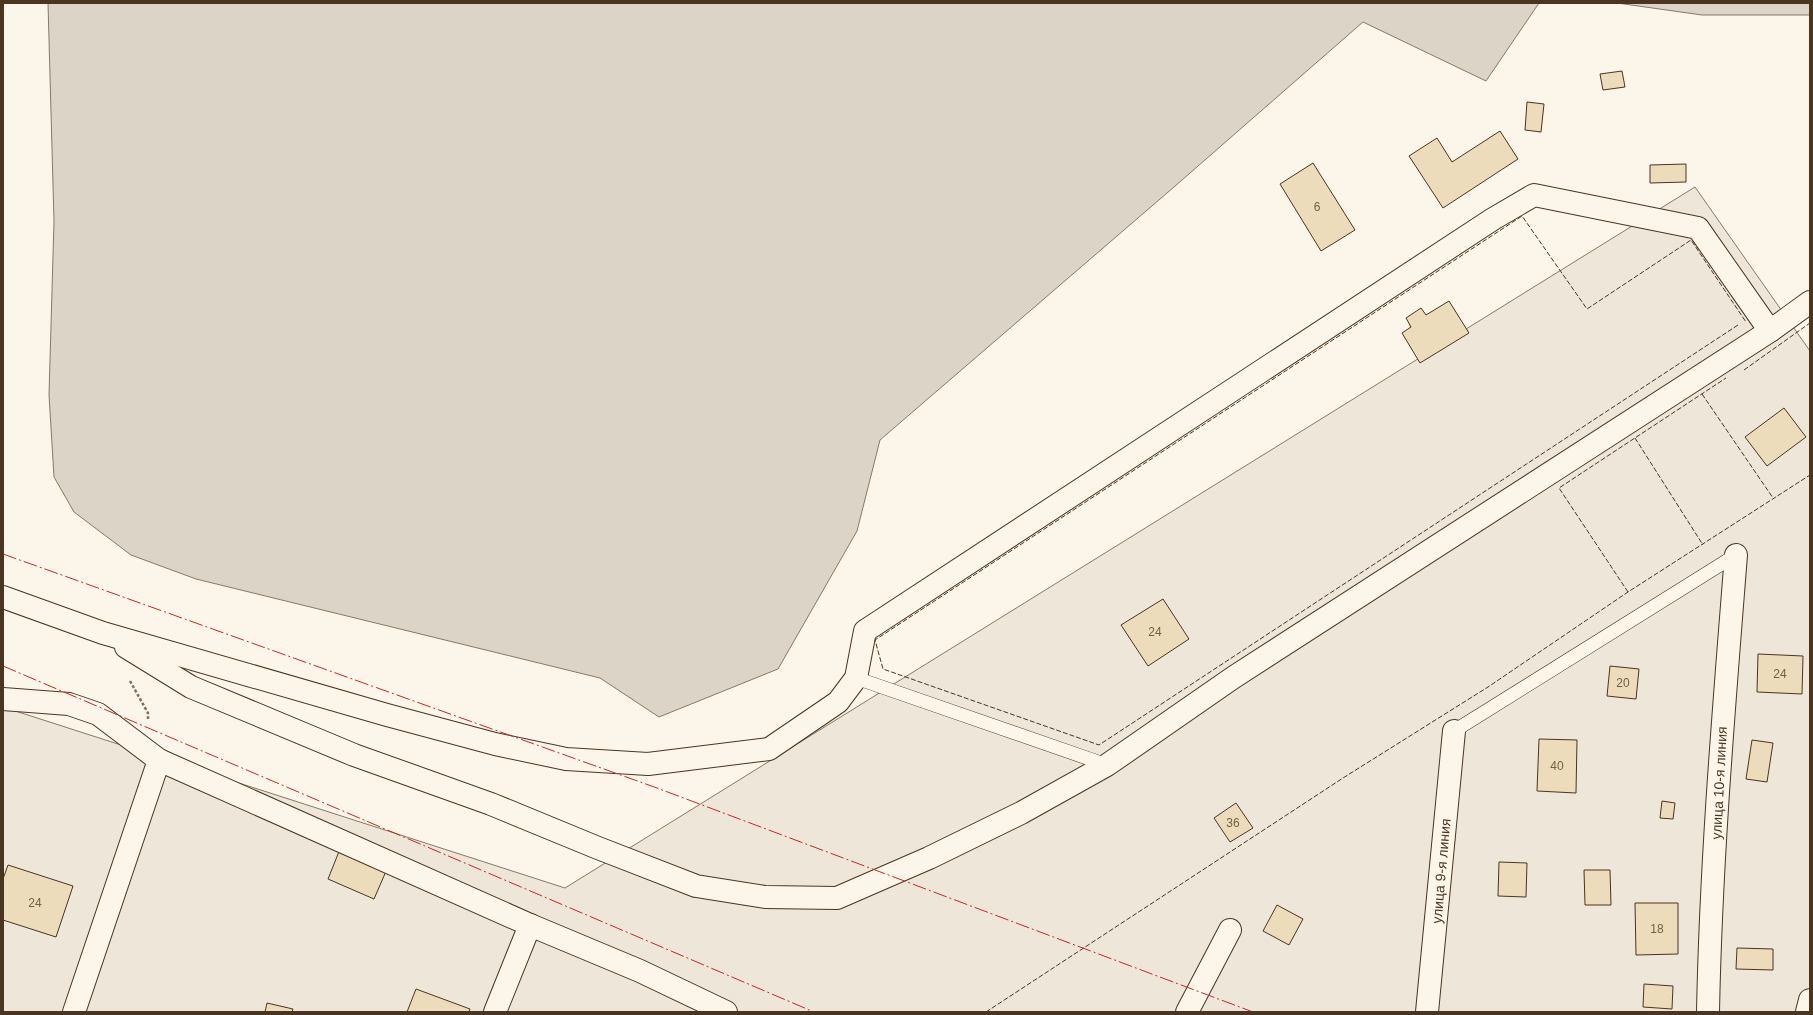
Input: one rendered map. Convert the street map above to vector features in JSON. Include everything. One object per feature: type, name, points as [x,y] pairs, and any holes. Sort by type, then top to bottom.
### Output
[{"type":"street","points":[[3,597],[103,633],[387,715],[495,744],[566,758],[648,764],[769,749],[838,702],[856,678],[865,632],[1493,219],[1534,195],[1698,228],[1770,331]]},
{"type":"street","points":[[103,633],[191,687],[354,755],[491,804],[696,886],[765,897],[837,898],[929,858],[1021,813],[1107,765],[1234,677],[1770,331],[1810,302]]},
{"type":"street","name":"улица 10-я линия","points":[[1708,1012],[1709,959],[1720,748],[1736,555]]},
{"type":"street","points":[[3,698],[69,704],[98,714],[158,760],[530,925],[640,971],[726,1012]]},
{"type":"street","name":"улица 9-я линия","points":[[1427,1012],[1454,731]]},
{"type":"street","points":[[74,1012],[158,760]]},
{"type":"street","points":[[495,1012],[530,925]]},
{"type":"street","points":[[1187,1012],[1230,930]]},
{"type":"street","points":[[1807,1012],[1810,1000]]},
{"type":"lane","points":[[1454,731],[1736,555]]},
{"type":"lane","points":[[856,678],[1107,765]]},
{"type":"path","points":[[129,680],[148,713],[149,739],[158,760]]},
{"type":"shaded area","points":[[48,3],[1539,3],[1486,81],[1363,22],[880,440],[857,531],[778,669],[659,717],[600,678],[196,579],[131,555],[74,512],[54,477],[49,395],[54,221]]},
{"type":"shaded area","points":[[1617,3],[1810,3],[1810,15],[1702,15]]},
{"type":"shaded area","points":[[1695,187],[1810,351],[1810,1012],[3,1012],[3,707],[565,888]]},
{"type":"building","points":[[1622,71],[1625,87],[1603,90],[1600,74]]},
{"type":"building","points":[[1527,102],[1544,104],[1541,132],[1525,130]]},
{"type":"building","points":[[1500,131],[1518,159],[1443,208],[1409,156],[1437,138],[1452,162]]},
{"type":"building","points":[[1313,163],[1355,230],[1321,251],[1280,184]]},
{"type":"building","points":[[1686,164],[1686,182],[1650,183],[1650,165]]},
{"type":"building","points":[[1449,301],[1469,333],[1420,363],[1402,333],[1411,327],[1406,318],[1421,308],[1426,315]]},
{"type":"building","points":[[1784,408],[1806,437],[1767,466],[1745,437]]},
{"type":"building","points":[[1163,599],[1189,639],[1148,666],[1121,625]]},
{"type":"building","points":[[1758,654],[1803,656],[1802,694],[1757,692]]},
{"type":"building","points":[[1610,666],[1639,669],[1636,699],[1607,696]]},
{"type":"building","points":[[1539,739],[1577,740],[1576,793],[1537,791]]},
{"type":"building","points":[[1752,740],[1773,743],[1767,782],[1746,779]]},
{"type":"building","points":[[1662,801],[1675,803],[1673,819],[1660,818]]},
{"type":"building","points":[[1236,803],[1253,828],[1230,842],[1214,818]]},
{"type":"building","points":[[340,849],[387,869],[374,899],[328,879]]},
{"type":"building","points":[[1499,862],[1527,863],[1526,897],[1498,896]]},
{"type":"building","points":[[8,865],[73,886],[56,937],[3,920],[3,879]]},
{"type":"building","points":[[1584,870],[1610,870],[1611,905],[1585,905]]},
{"type":"building","points":[[1635,903],[1678,903],[1678,954],[1636,955]]},
{"type":"building","points":[[1277,905],[1303,919],[1289,945],[1263,931]]},
{"type":"building","points":[[1737,948],[1773,949],[1773,970],[1736,969]]},
{"type":"building","points":[[1644,984],[1673,986],[1672,1009],[1643,1007]]},
{"type":"building","points":[[416,989],[470,1009],[469,1012],[407,1012]]},
{"type":"building","points":[[267,1003],[293,1009],[292,1012],[265,1012]]},
{"type":"fence","points":[[1738,325],[1099,745],[883,669],[875,640],[1522,216],[1587,309],[1691,240],[1746,322]]},
{"type":"fence","points":[[1744,370],[1810,323]]},
{"type":"fence","points":[[1628,592],[1559,488],[1726,378]]},
{"type":"fence","points":[[1702,394],[1773,498]]},
{"type":"fence","points":[[1635,438],[1703,545]]},
{"type":"fence","points":[[986,1012],[1343,778],[1488,687],[1628,592],[1810,475]]},
{"type":"power","points":[[3,554],[657,788],[1253,1012]]},
{"type":"power","points":[[3,666],[814,1012]]}]
